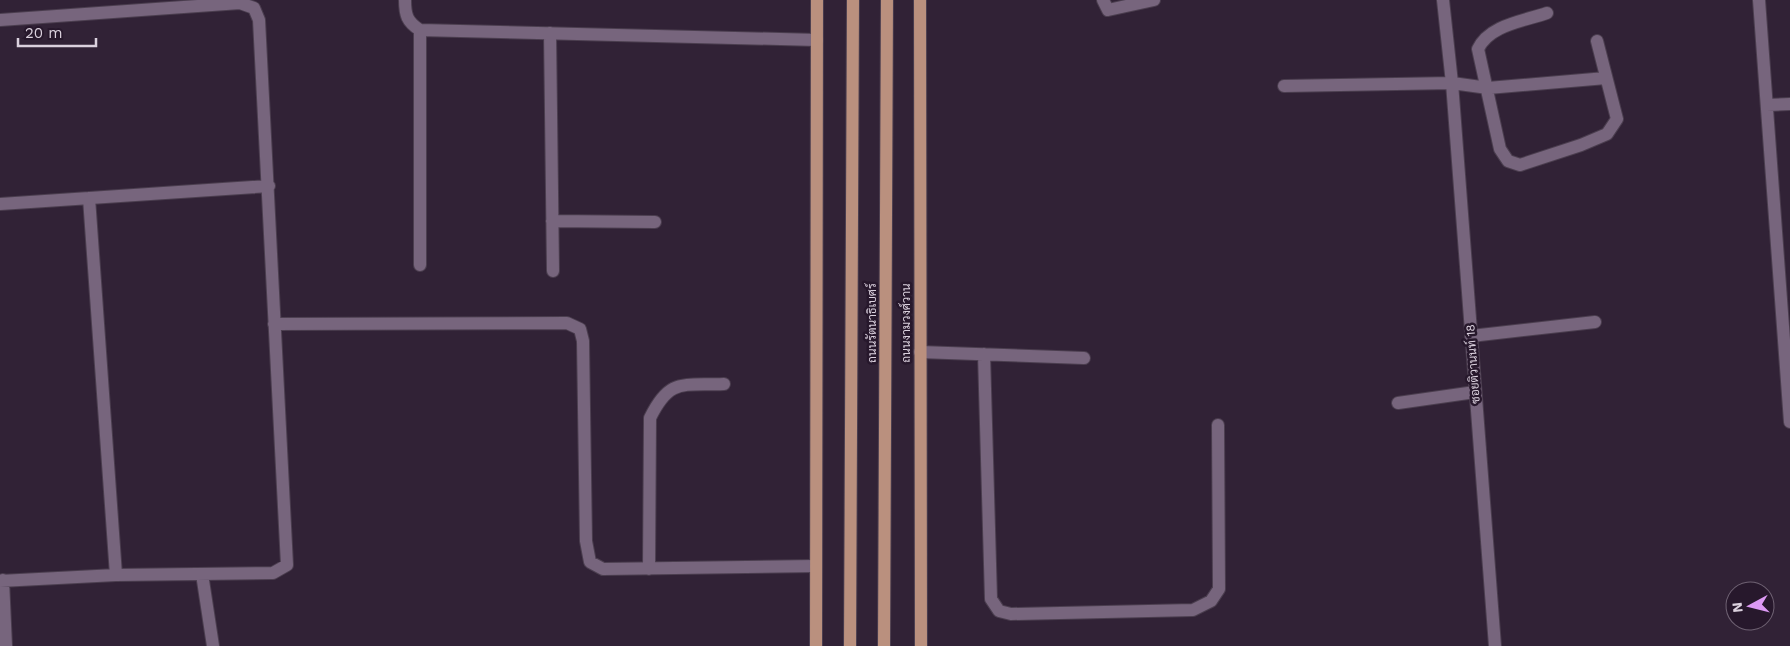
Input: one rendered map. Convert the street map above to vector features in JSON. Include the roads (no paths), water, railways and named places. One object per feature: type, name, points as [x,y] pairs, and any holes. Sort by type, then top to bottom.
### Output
[{"type":"main road","points":[[816,646],[817,0]]},
{"type":"main road","name":"ถนนรัตนาธิเบศร์","points":[[850,646],[853,0]]},
{"type":"main road","name":"ถนนรัตนาธิเบศร์","points":[[884,646],[887,0]]},
{"type":"main road","name":"ถนนงามวงศ์วาน","points":[[920,0],[921,646]]},
{"type":"street","points":[[405,0],[405,16],[411,24],[420,30],[817,40]]},
{"type":"street","points":[[1103,0],[1108,10],[1154,0]]},
{"type":"street","name":"ซอยติวานนท์ 18","points":[[1443,0],[1452,83],[1495,646]]},
{"type":"street","points":[[1759,0],[1790,422]]},
{"type":"street","points":[[0,20],[240,4],[254,8],[258,20],[269,186],[274,324],[287,565],[273,574],[116,575],[2,580],[6,646]]},
{"type":"street","points":[[1547,13],[1494,31],[1482,40],[1478,49],[1500,149],[1508,161],[1520,165],[1581,145],[1607,134],[1616,119],[1598,41]]},
{"type":"street","points":[[420,30],[420,265]]},
{"type":"street","points":[[550,33],[553,271]]},
{"type":"street","points":[[1284,86],[1452,83],[1488,88],[1606,78]]},
{"type":"street","points":[[1767,105],[1790,104]]},
{"type":"street","points":[[0,204],[269,186]]},
{"type":"street","points":[[89,198],[116,575]]},
{"type":"street","points":[[552,221],[655,222]]},
{"type":"street","points":[[1470,336],[1595,322]]},
{"type":"street","points":[[274,324],[567,323],[580,329],[583,341],[586,541],[590,562],[603,568],[649,569],[816,566]]},
{"type":"street","points":[[920,352],[1084,358]]},
{"type":"street","points":[[984,354],[991,599],[1000,611],[1011,614],[1193,610],[1211,601],[1219,589],[1218,425]]},
{"type":"street","points":[[649,569],[650,418],[660,398],[673,387],[724,384]]},
{"type":"street","points":[[1398,403],[1475,392]]},
{"type":"street","points":[[202,574],[212,646]]}]
